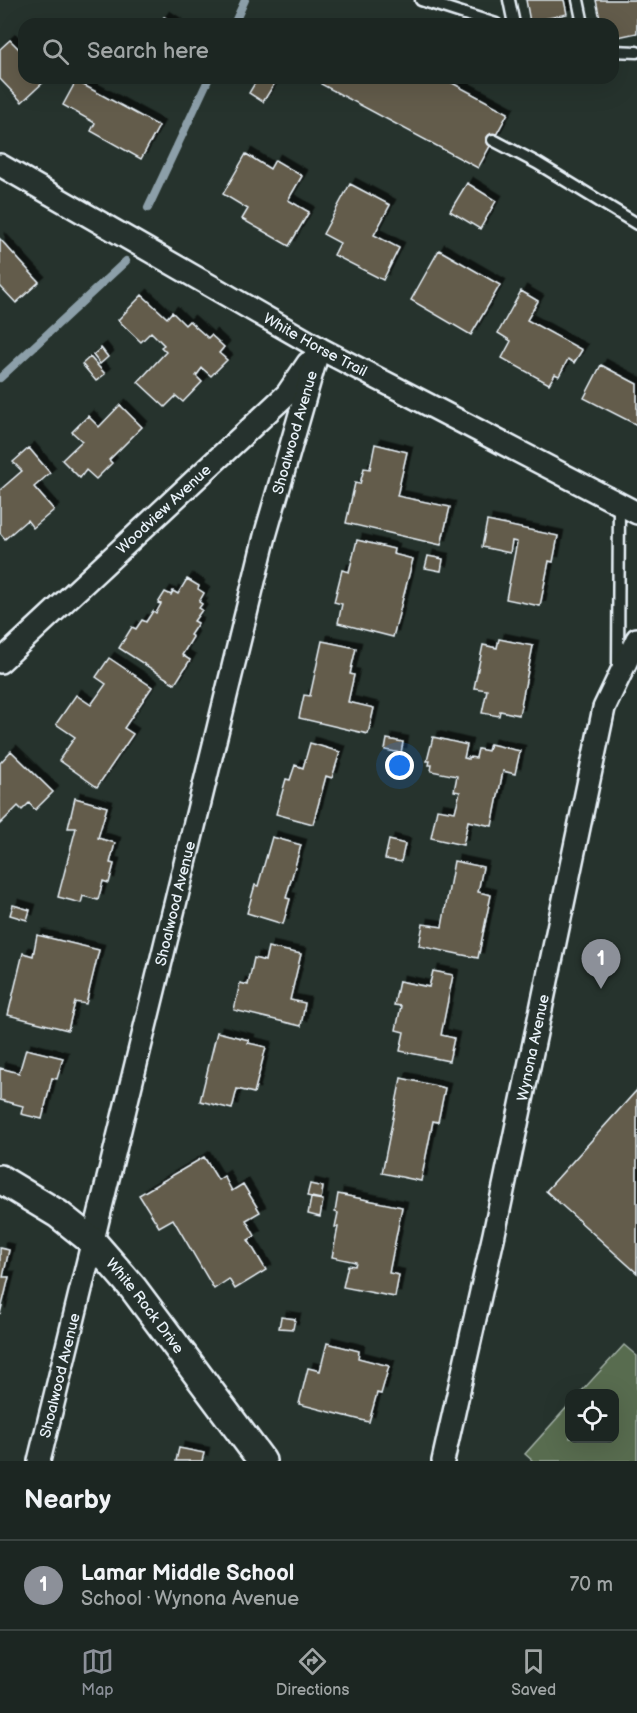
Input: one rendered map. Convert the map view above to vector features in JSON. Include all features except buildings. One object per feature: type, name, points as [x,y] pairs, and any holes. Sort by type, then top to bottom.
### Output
[{"type":"street","name":"White Horse Trail","points":[[0,165],[318,348],[628,508]]},
{"type":"street","name":"Woodview Avenue","points":[[0,662],[287,394],[318,348]]},
{"type":"street","name":"Shoalwood Avenue","points":[[39,1461],[266,536],[318,348]]},
{"type":"street","name":"Wynona Avenue","points":[[443,1461],[494,1234],[604,708],[637,639]]},
{"type":"street","name":"White Rock Drive","points":[[0,1179],[58,1215],[93,1242],[133,1288],[262,1461]]},
{"type":"lane","points":[[509,0],[513,18]]},
{"type":"lane","points":[[578,0],[582,18]]},
{"type":"lane","points":[[427,1],[478,18]]},
{"type":"lane","points":[[619,51],[637,52]]},
{"type":"lane","points":[[493,140],[537,163],[637,224]]},
{"type":"lane","points":[[618,680],[628,508]]},
{"type":"green space","points":[[624,1345],[637,1356],[637,1461],[533,1461],[525,1454],[565,1409],[565,1443],[619,1443],[619,1389],[584,1389]]},
{"type":"waterway","points":[[237,18],[245,0]]},
{"type":"waterway","points":[[148,208],[206,84]]},
{"type":"waterway","points":[[0,378],[126,261]]},
{"type":"place","name":"Lamar Middle School","points":[[601,989]]}]
